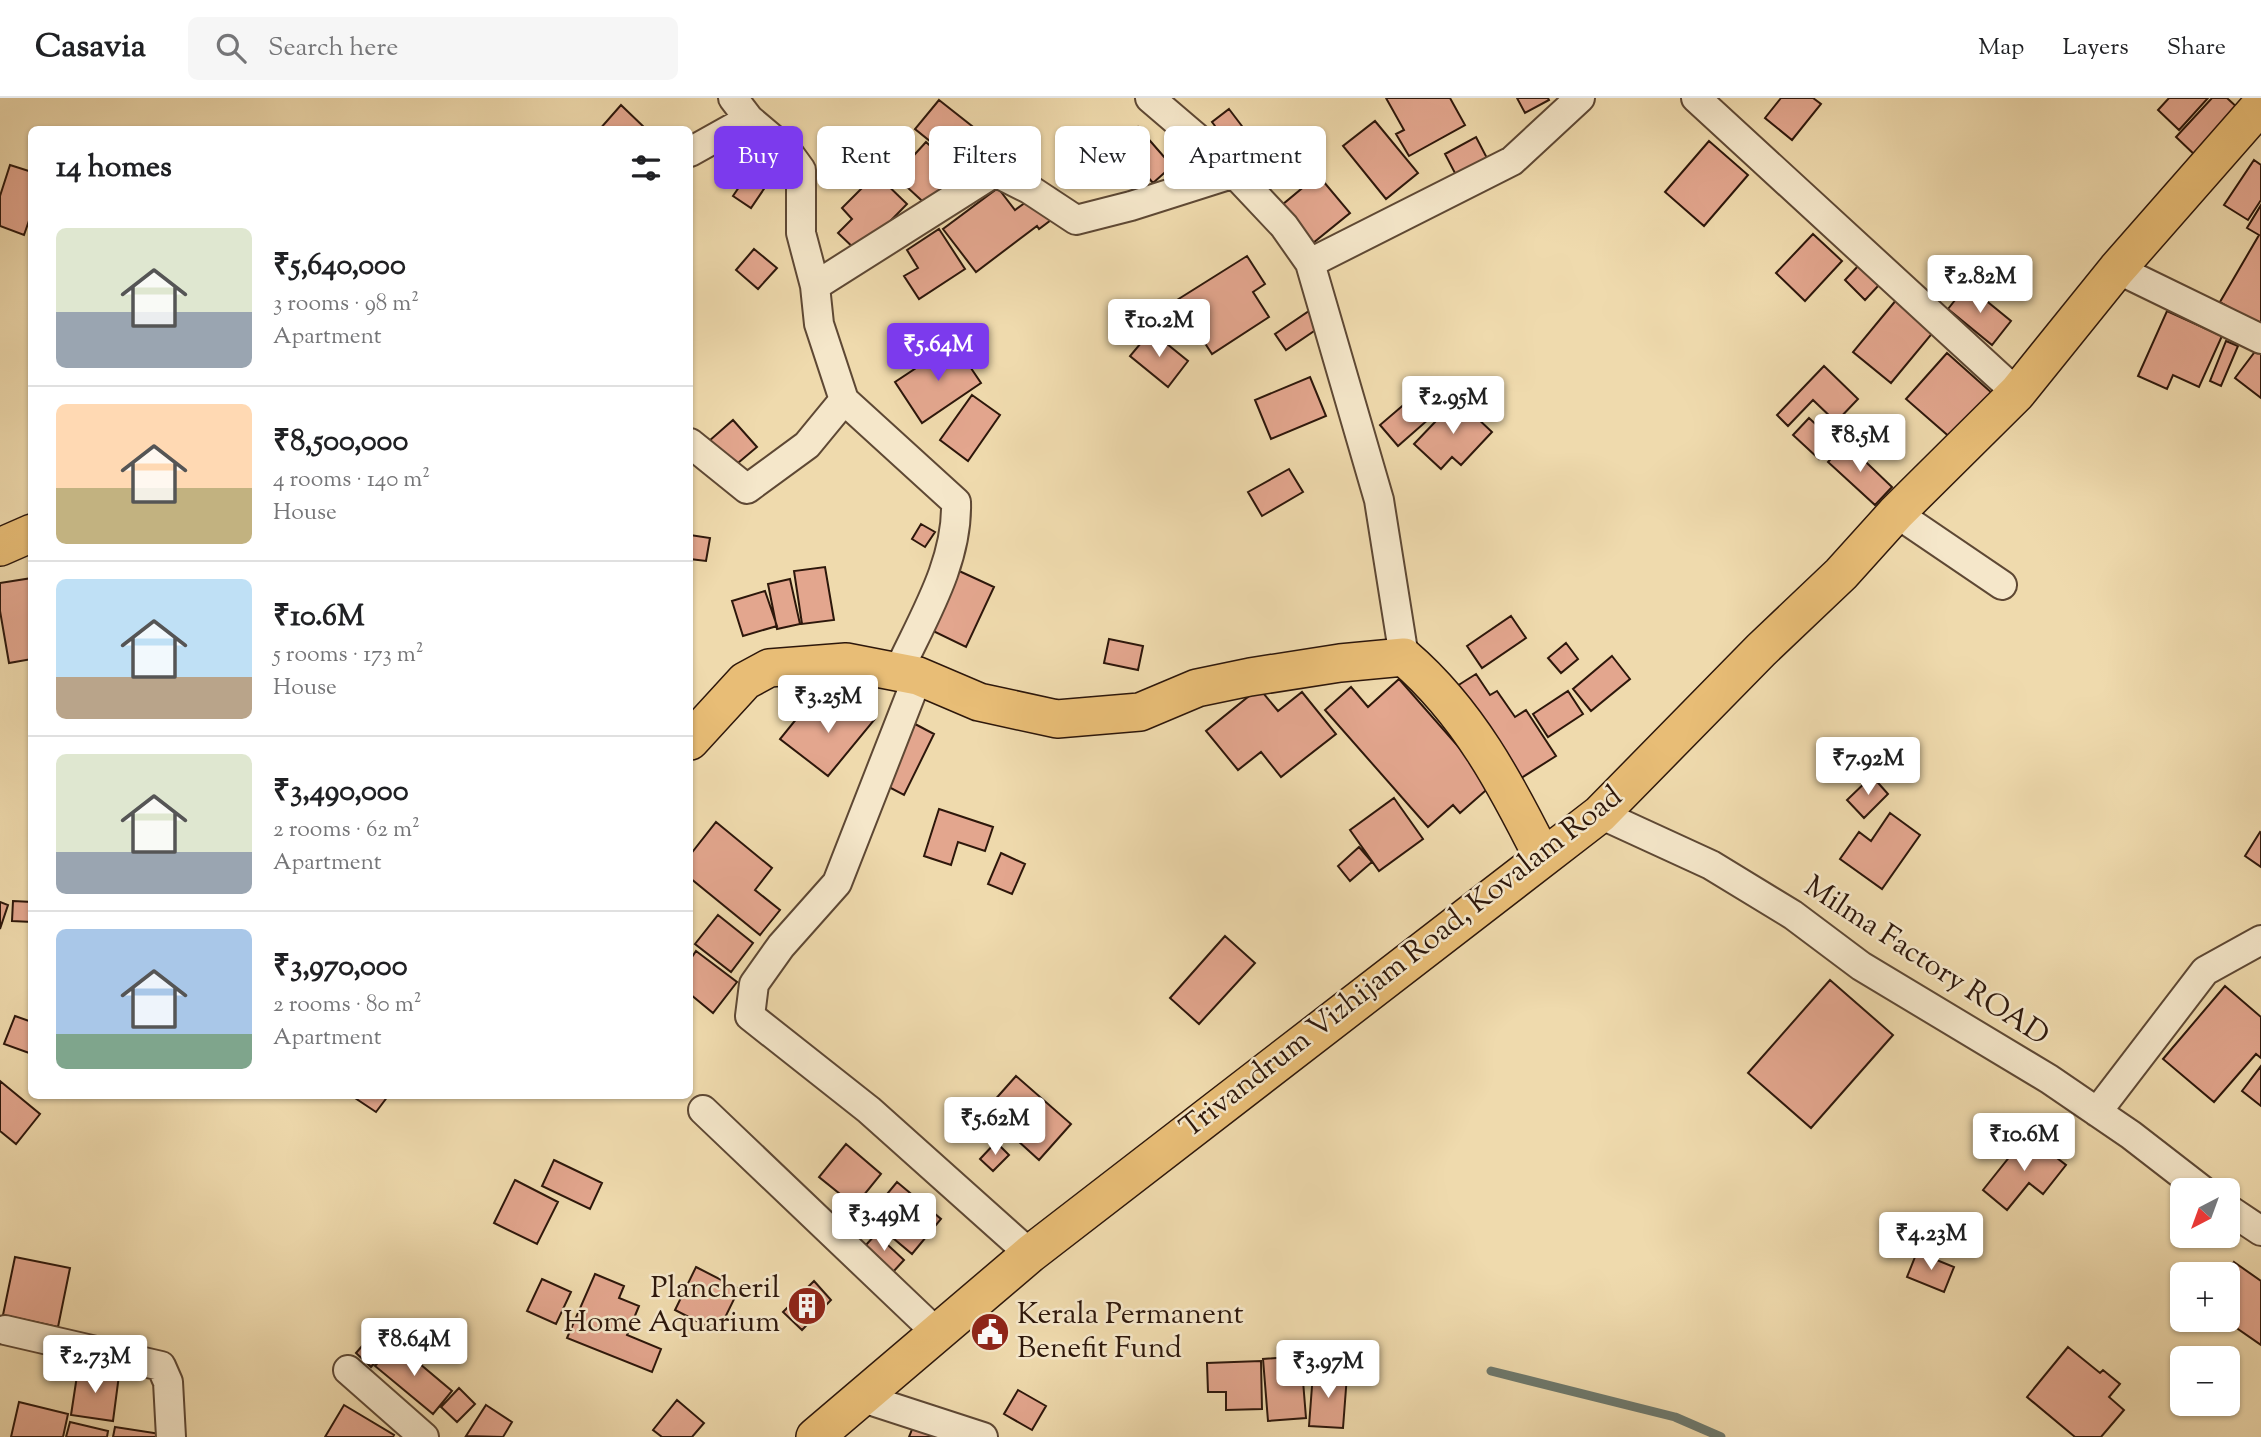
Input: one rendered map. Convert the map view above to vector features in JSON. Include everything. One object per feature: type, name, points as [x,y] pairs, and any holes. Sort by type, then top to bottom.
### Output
[{"type":"main road","name":"Trivandrum Vizhijam Road, Kovalam Road","points":[[815,1437],[1030,1254],[1600,814],[1761,650],[1841,574],[1896,513],[2017,393],[2117,268],[2261,105]]},
{"type":"main road","points":[[0,547],[28,535]]},
{"type":"main road","points":[[693,738],[745,681],[769,668],[846,662],[908,674],[979,702],[1056,719],[1140,712],[1210,686],[1340,663],[1404,657],[1436,685],[1504,781],[1543,858]]},
{"type":"street","points":[[1150,98],[1182,126]]},
{"type":"street","points":[[1310,263],[1512,161],[1580,98]]},
{"type":"street","points":[[1696,98],[2017,393]]},
{"type":"street","points":[[693,149],[741,109],[788,152],[802,170],[801,233],[814,286],[819,324],[845,400],[956,502],[957,520],[949,560],[837,883],[754,984],[750,1016],[869,1110],[1030,1254]]},
{"type":"street","points":[[814,286],[995,172],[1030,189],[1076,220],[1185,189]]},
{"type":"street","points":[[1250,189],[1284,226],[1310,263],[1379,500],[1404,657]]},
{"type":"street","points":[[2117,268],[2261,339]]},
{"type":"street","points":[[693,445],[747,489],[807,444],[845,400]]},
{"type":"street","points":[[1896,513],[2002,586]]},
{"type":"street","name":"Milma Factory ROAD","points":[[1600,814],[1723,873],[1793,915],[1861,966],[2038,1073],[2097,1112],[2186,1178]]},
{"type":"street","points":[[2097,1112],[2205,971],[2261,940]]},
{"type":"street","points":[[703,1110],[937,1333]]},
{"type":"street","points":[[2240,1217],[2261,1231]]},
{"type":"street","points":[[5,1330],[161,1366],[168,1382],[171,1437]]},
{"type":"street","points":[[348,1370],[424,1437]]},
{"type":"street","points":[[860,1397],[983,1437]]},
{"type":"building","points":[[1386,98],[1450,98],[1465,125],[1409,156],[1396,134],[1404,130]]},
{"type":"building","points":[[1517,98],[1548,98],[1549,100],[1525,113]]},
{"type":"building","points":[[1781,98],[1813,98],[1821,104],[1792,140],[1765,118]]},
{"type":"building","points":[[2169,98],[2208,98],[2179,130],[2158,110]]},
{"type":"building","points":[[2212,98],[2227,98],[2240,110],[2197,157],[2176,137]]},
{"type":"building","points":[[939,100],[972,126],[929,126],[929,140],[915,129]]},
{"type":"building","points":[[621,105],[643,126],[603,126]]},
{"type":"building","points":[[1229,109],[1242,126],[1215,126],[1212,122]]},
{"type":"building","points":[[1375,121],[1418,173],[1386,199],[1343,146]]},
{"type":"building","points":[[1476,137],[1488,160],[1457,177],[1445,154]]},
{"type":"building","points":[[1150,141],[1164,157],[1164,173],[1153,183],[1150,180]]},
{"type":"building","points":[[1709,141],[1748,175],[1704,226],[1665,192]]},
{"type":"building","points":[[926,142],[929,145],[929,189],[951,189],[932,210],[909,189],[915,189],[915,154]]},
{"type":"building","points":[[2254,160],[2261,165],[2261,200],[2248,220],[2224,205]]},
{"type":"building","points":[[10,165],[28,171],[28,224],[24,235],[0,226],[0,196]]},
{"type":"building","points":[[1326,184],[1350,213],[1313,243],[1282,205],[1301,189],[1326,189]]},
{"type":"building","points":[[738,189],[764,189],[751,208],[733,196]]},
{"type":"building","points":[[861,189],[892,189],[907,204],[859,253],[838,233],[852,219],[842,208]]},
{"type":"building","points":[[997,189],[1015,210],[1033,197],[1051,220],[1039,229],[1037,226],[976,272],[943,229]]},
{"type":"building","points":[[2261,205],[2261,326],[2220,302],[2259,235],[2247,228]]},
{"type":"building","points":[[939,229],[965,269],[919,299],[904,276],[918,268],[907,250]]},
{"type":"building","points":[[1813,234],[1842,261],[1805,301],[1776,273]]},
{"type":"building","points":[[754,249],[777,268],[758,289],[736,270]]},
{"type":"building","points":[[1247,256],[1265,284],[1253,292],[1269,317],[1212,354],[1177,300]]},
{"type":"building","points":[[1859,265],[1879,285],[1865,300],[1845,280]]},
{"type":"building","points":[[1967,285],[2011,321],[1992,345],[1948,309]]},
{"type":"building","points":[[1897,299],[1935,330],[1891,383],[1853,352]]},
{"type":"building","points":[[1309,311],[1320,327],[1286,350],[1275,334]]},
{"type":"building","points":[[2167,311],[2222,336],[2199,387],[2173,375],[2167,389],[2138,376]]},
{"type":"building","points":[[1151,331],[1188,361],[1168,387],[1130,356]]},
{"type":"building","points":[[2226,341],[2238,346],[2221,386],[2210,381]]},
{"type":"building","points":[[954,343],[981,383],[922,423],[895,382]]},
{"type":"building","points":[[2261,346],[2261,398],[2235,378]]},
{"type":"building","points":[[1947,353],[1993,394],[1952,439],[1906,399]]},
{"type":"building","points":[[1824,366],[1858,399],[1836,422],[1813,400],[1788,426],[1777,415]]},
{"type":"building","points":[[1310,377],[1326,416],[1271,439],[1255,400]]},
{"type":"building","points":[[1421,390],[1438,411],[1398,446],[1380,425]]},
{"type":"building","points":[[972,395],[1000,415],[968,461],[940,440]]},
{"type":"building","points":[[1457,399],[1492,432],[1461,465],[1452,457],[1441,469],[1414,444]]},
{"type":"building","points":[[1809,418],[1835,442],[1819,459],[1793,435]]},
{"type":"building","points":[[733,420],[757,447],[732,468],[709,441]]},
{"type":"building","points":[[1846,443],[1892,487],[1875,505],[1828,462]]},
{"type":"building","points":[[1289,469],[1303,492],[1262,516],[1248,492]]},
{"type":"building","points":[[921,524],[935,532],[925,547],[912,539]]},
{"type":"building","points":[[693,535],[710,538],[706,561],[693,559]]},
{"type":"building","points":[[825,567],[834,620],[802,624],[794,571]]},
{"type":"building","points":[[957,570],[994,587],[966,647],[929,629]]},
{"type":"building","points":[[28,579],[28,660],[9,663],[0,611],[0,583]]},
{"type":"building","points":[[790,579],[800,624],[777,629],[768,584]]},
{"type":"building","points":[[765,591],[777,626],[743,636],[732,601]]},
{"type":"building","points":[[1511,616],[1526,638],[1482,668],[1467,646]]},
{"type":"building","points":[[1109,639],[1143,646],[1138,670],[1104,663]]},
{"type":"building","points":[[1566,643],[1578,659],[1561,673],[1548,658]]},
{"type":"building","points":[[1612,656],[1630,679],[1591,711],[1573,689]]},
{"type":"building","points":[[1476,674],[1490,695],[1497,691],[1515,717],[1526,710],[1556,756],[1518,780],[1457,686]]},
{"type":"building","points":[[1399,679],[1492,785],[1460,813],[1453,805],[1428,827],[1325,710],[1351,687],[1368,707]]},
{"type":"building","points":[[1259,688],[1278,711],[1302,692],[1336,734],[1281,777],[1261,752],[1238,770],[1206,731]]},
{"type":"building","points":[[1568,691],[1583,714],[1548,737],[1533,714]]},
{"type":"building","points":[[850,698],[875,719],[828,776],[780,739],[806,707],[828,725]]},
{"type":"building","points":[[915,724],[934,734],[904,795],[885,785]]},
{"type":"building","points":[[1872,776],[1888,794],[1864,818],[1847,800]]},
{"type":"building","points":[[1394,798],[1423,839],[1379,871],[1350,830]]},
{"type":"building","points":[[939,809],[993,827],[985,851],[958,842],[951,865],[924,856]]},
{"type":"building","points":[[1890,813],[1920,835],[1882,889],[1840,859],[1859,832],[1871,841]]},
{"type":"building","points":[[716,822],[772,868],[755,890],[780,910],[760,935],[693,880],[693,851]]},
{"type":"building","points":[[2261,833],[2261,867],[2245,856]]},
{"type":"building","points":[[1359,847],[1372,862],[1350,881],[1338,866]]},
{"type":"building","points":[[1001,853],[1025,864],[1012,894],[988,884]]},
{"type":"building","points":[[13,901],[28,902],[28,922],[12,921]]},
{"type":"building","points":[[0,902],[8,905],[0,929]]},
{"type":"building","points":[[718,915],[753,943],[731,972],[695,944]]},
{"type":"building","points":[[1225,936],[1255,963],[1199,1024],[1170,998]]},
{"type":"building","points":[[696,951],[737,982],[713,1013],[693,996],[693,956]]},
{"type":"building","points":[[1830,980],[1893,1035],[1811,1128],[1748,1073]]},
{"type":"building","points":[[2225,986],[2261,1017],[2261,1058],[2256,1054],[2214,1102],[2163,1059]]},
{"type":"building","points":[[15,1016],[28,1021],[28,1053],[4,1044]]},
{"type":"building","points":[[2261,1066],[2261,1106],[2242,1091]]},
{"type":"building","points":[[1016,1076],[1071,1124],[1039,1160],[985,1111]]},
{"type":"building","points":[[0,1081],[40,1114],[16,1144],[0,1131]]},
{"type":"building","points":[[356,1099],[386,1099],[376,1112]]},
{"type":"building","points":[[2027,1135],[2066,1165],[2043,1194],[2029,1183],[2007,1210],[1983,1190]]},
{"type":"building","points":[[996,1142],[1009,1155],[993,1171],[980,1159]]},
{"type":"building","points":[[846,1144],[881,1174],[855,1206],[819,1177]]},
{"type":"building","points":[[554,1160],[602,1183],[590,1209],[542,1186]]},
{"type":"building","points":[[515,1180],[558,1202],[537,1244],[494,1223]]},
{"type":"building","points":[[897,1182],[941,1219],[912,1254],[868,1217]]},
{"type":"building","points":[[876,1234],[904,1260],[893,1272],[865,1246]]},
{"type":"building","points":[[1917,1252],[1954,1267],[1944,1292],[1907,1277]]},
{"type":"building","points":[[15,1257],[70,1268],[58,1327],[3,1315]]},
{"type":"building","points":[[2240,1266],[2261,1281],[2261,1345],[2240,1330]]},
{"type":"building","points":[[696,1267],[739,1289],[718,1332],[675,1310]]},
{"type":"building","points":[[595,1274],[624,1286],[619,1298],[639,1306],[627,1335],[661,1349],[652,1372],[567,1338]]},
{"type":"building","points":[[542,1279],[571,1292],[556,1324],[527,1311]]},
{"type":"building","name":"Plancheril Home Aquarium","points":[[814,1281],[831,1300],[802,1330],[783,1312]]},
{"type":"building","points":[[377,1329],[393,1342],[371,1367],[356,1353]]},
{"type":"building","points":[[395,1343],[452,1391],[433,1414],[375,1366]]},
{"type":"building","points":[[2068,1347],[2100,1373],[2103,1370],[2120,1384],[2109,1397],[2124,1410],[2101,1437],[2075,1437],[2027,1397]]},
{"type":"building","points":[[1301,1356],[1306,1418],[1268,1421],[1263,1359]]},
{"type":"building","points":[[1261,1361],[1262,1409],[1226,1410],[1226,1392],[1208,1392],[1207,1363]]},
{"type":"building","points":[[78,1369],[119,1375],[113,1421],[71,1415]]},
{"type":"building","points":[[1313,1373],[1347,1375],[1343,1428],[1309,1426]]},
{"type":"building","points":[[459,1388],[475,1404],[457,1422],[441,1407]]},
{"type":"building","points":[[1018,1390],[1046,1406],[1032,1430],[1004,1414]]},
{"type":"building","points":[[677,1400],[704,1423],[692,1437],[662,1437],[653,1430]]},
{"type":"building","points":[[19,1402],[68,1414],[63,1437],[11,1437]]},
{"type":"building","points":[[344,1405],[394,1435],[393,1437],[325,1437]]},
{"type":"building","points":[[486,1405],[512,1422],[503,1437],[466,1436]]},
{"type":"building","points":[[70,1422],[108,1431],[107,1437],[66,1437]]},
{"type":"building","points":[[115,1427],[167,1435],[113,1437]]},
{"type":"building","points":[[913,1427],[940,1437],[909,1437]]},
{"type":"waterway","points":[[1491,1371],[1675,1417],[1721,1437]]},
{"type":"place","name":"Plancheril Home Aquarium","points":[[807,1306]]},
{"type":"place","name":"Kerala Permanent Benefit Fund","points":[[990,1332]]}]
